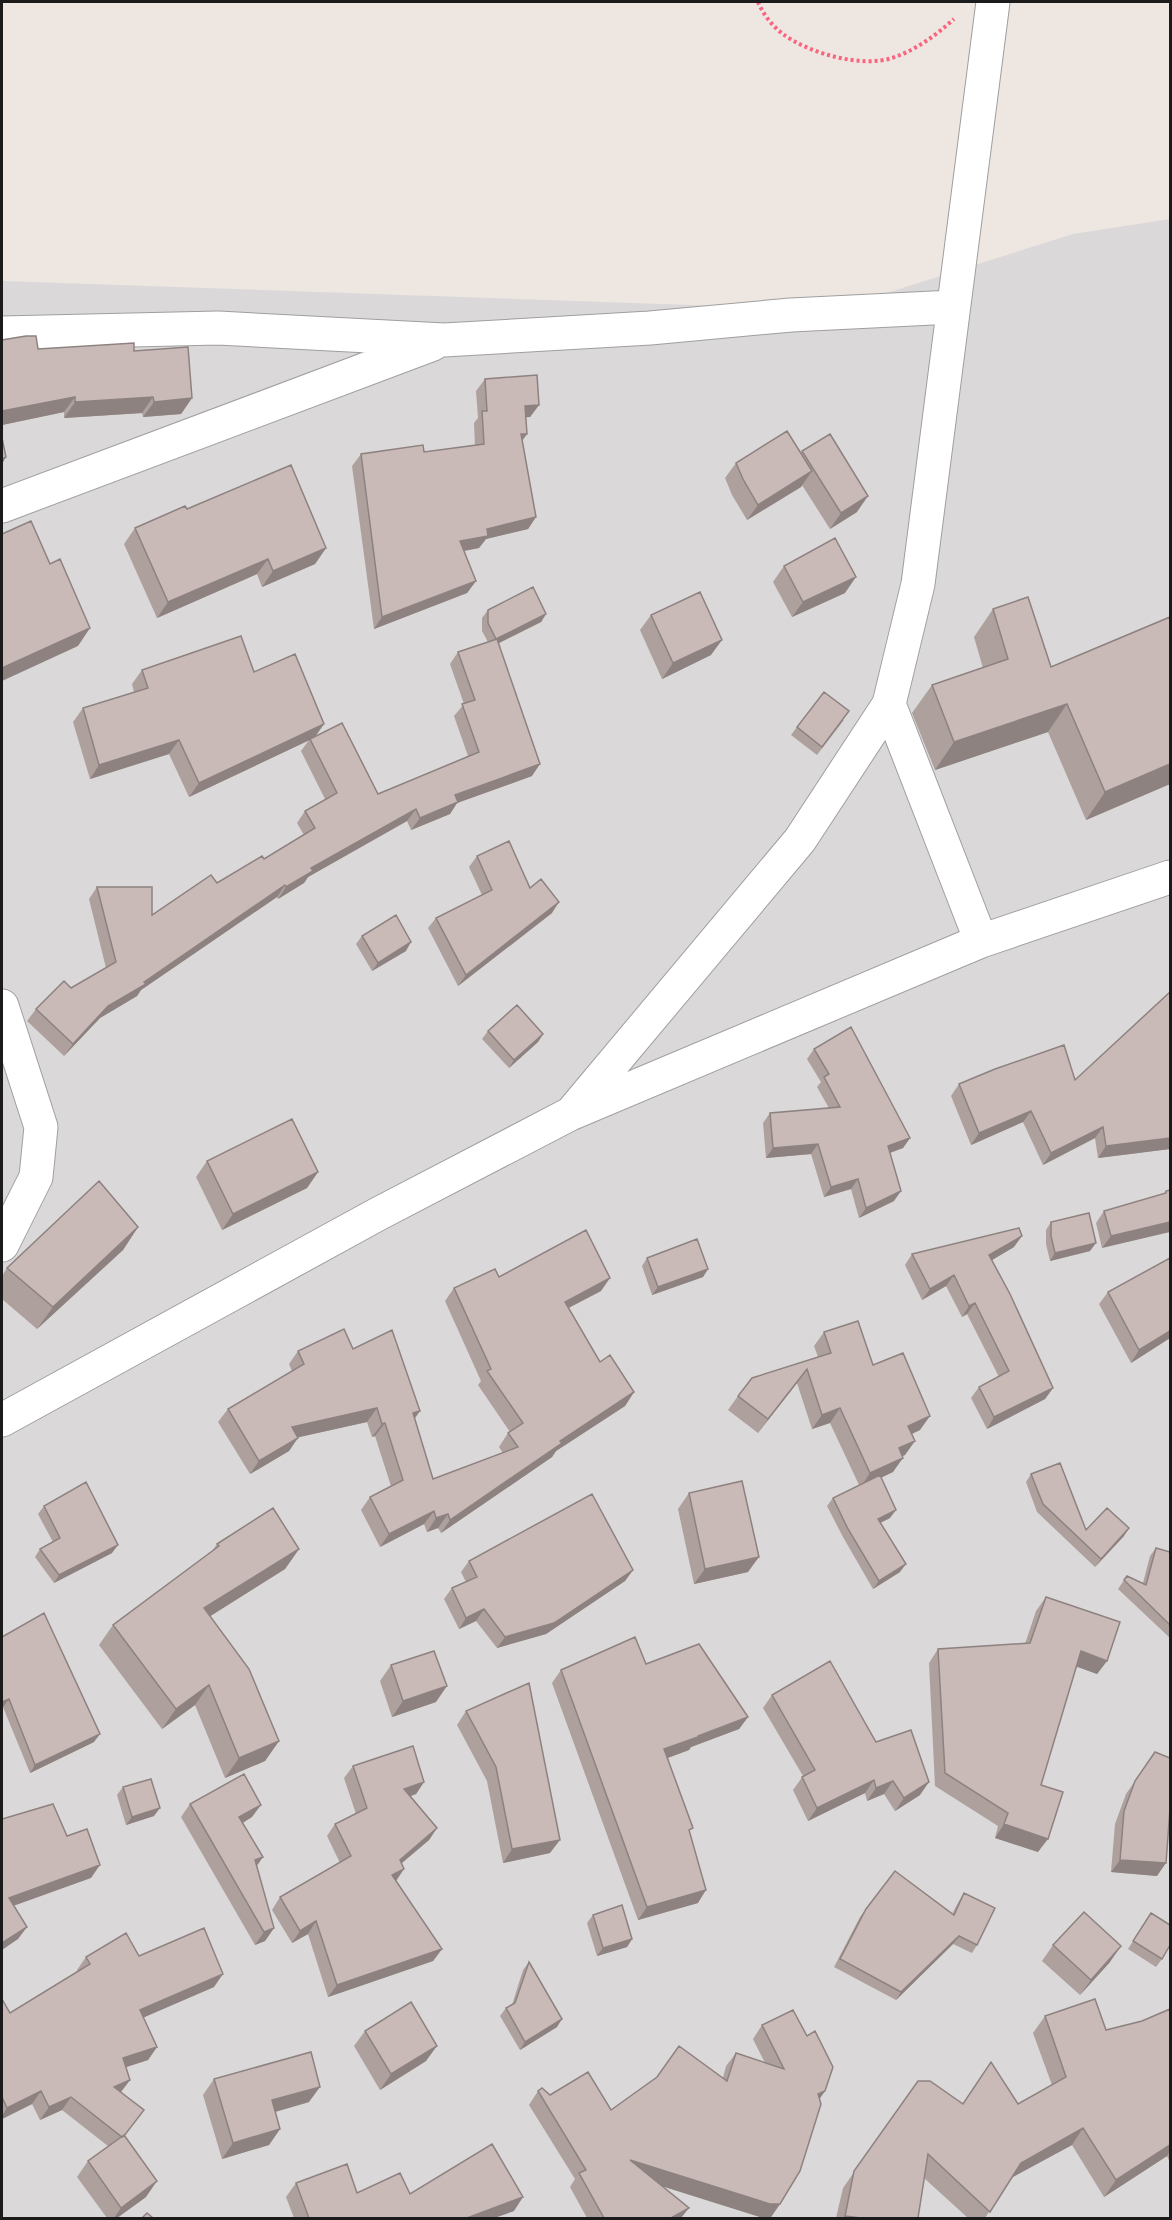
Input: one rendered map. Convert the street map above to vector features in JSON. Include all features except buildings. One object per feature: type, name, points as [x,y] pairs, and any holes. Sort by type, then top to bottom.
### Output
[{"type":"street","points":[[570,1114],[800,840],[889,704],[918,584],[993,2]]},
{"type":"street","points":[[2,333],[218,328],[444,340],[650,328],[791,315],[953,308]]},
{"type":"street","points":[[2,506],[444,340]]},
{"type":"street","points":[[889,704],[981,941]]},
{"type":"street","points":[[2,1420],[378,1214],[570,1114],[981,941],[1170,877]]},
{"type":"street","points":[[2,1005],[41,1127],[36,1177],[2,1245]]},
{"type":"path","points":[[758,2],[763,13],[782,34],[807,49],[856,61],[889,59],[915,49],[958,15]]},
{"type":"shaded area","points":[[1170,219],[1170,2218],[2,2218],[2,281],[833,310],[1073,234]]}]
